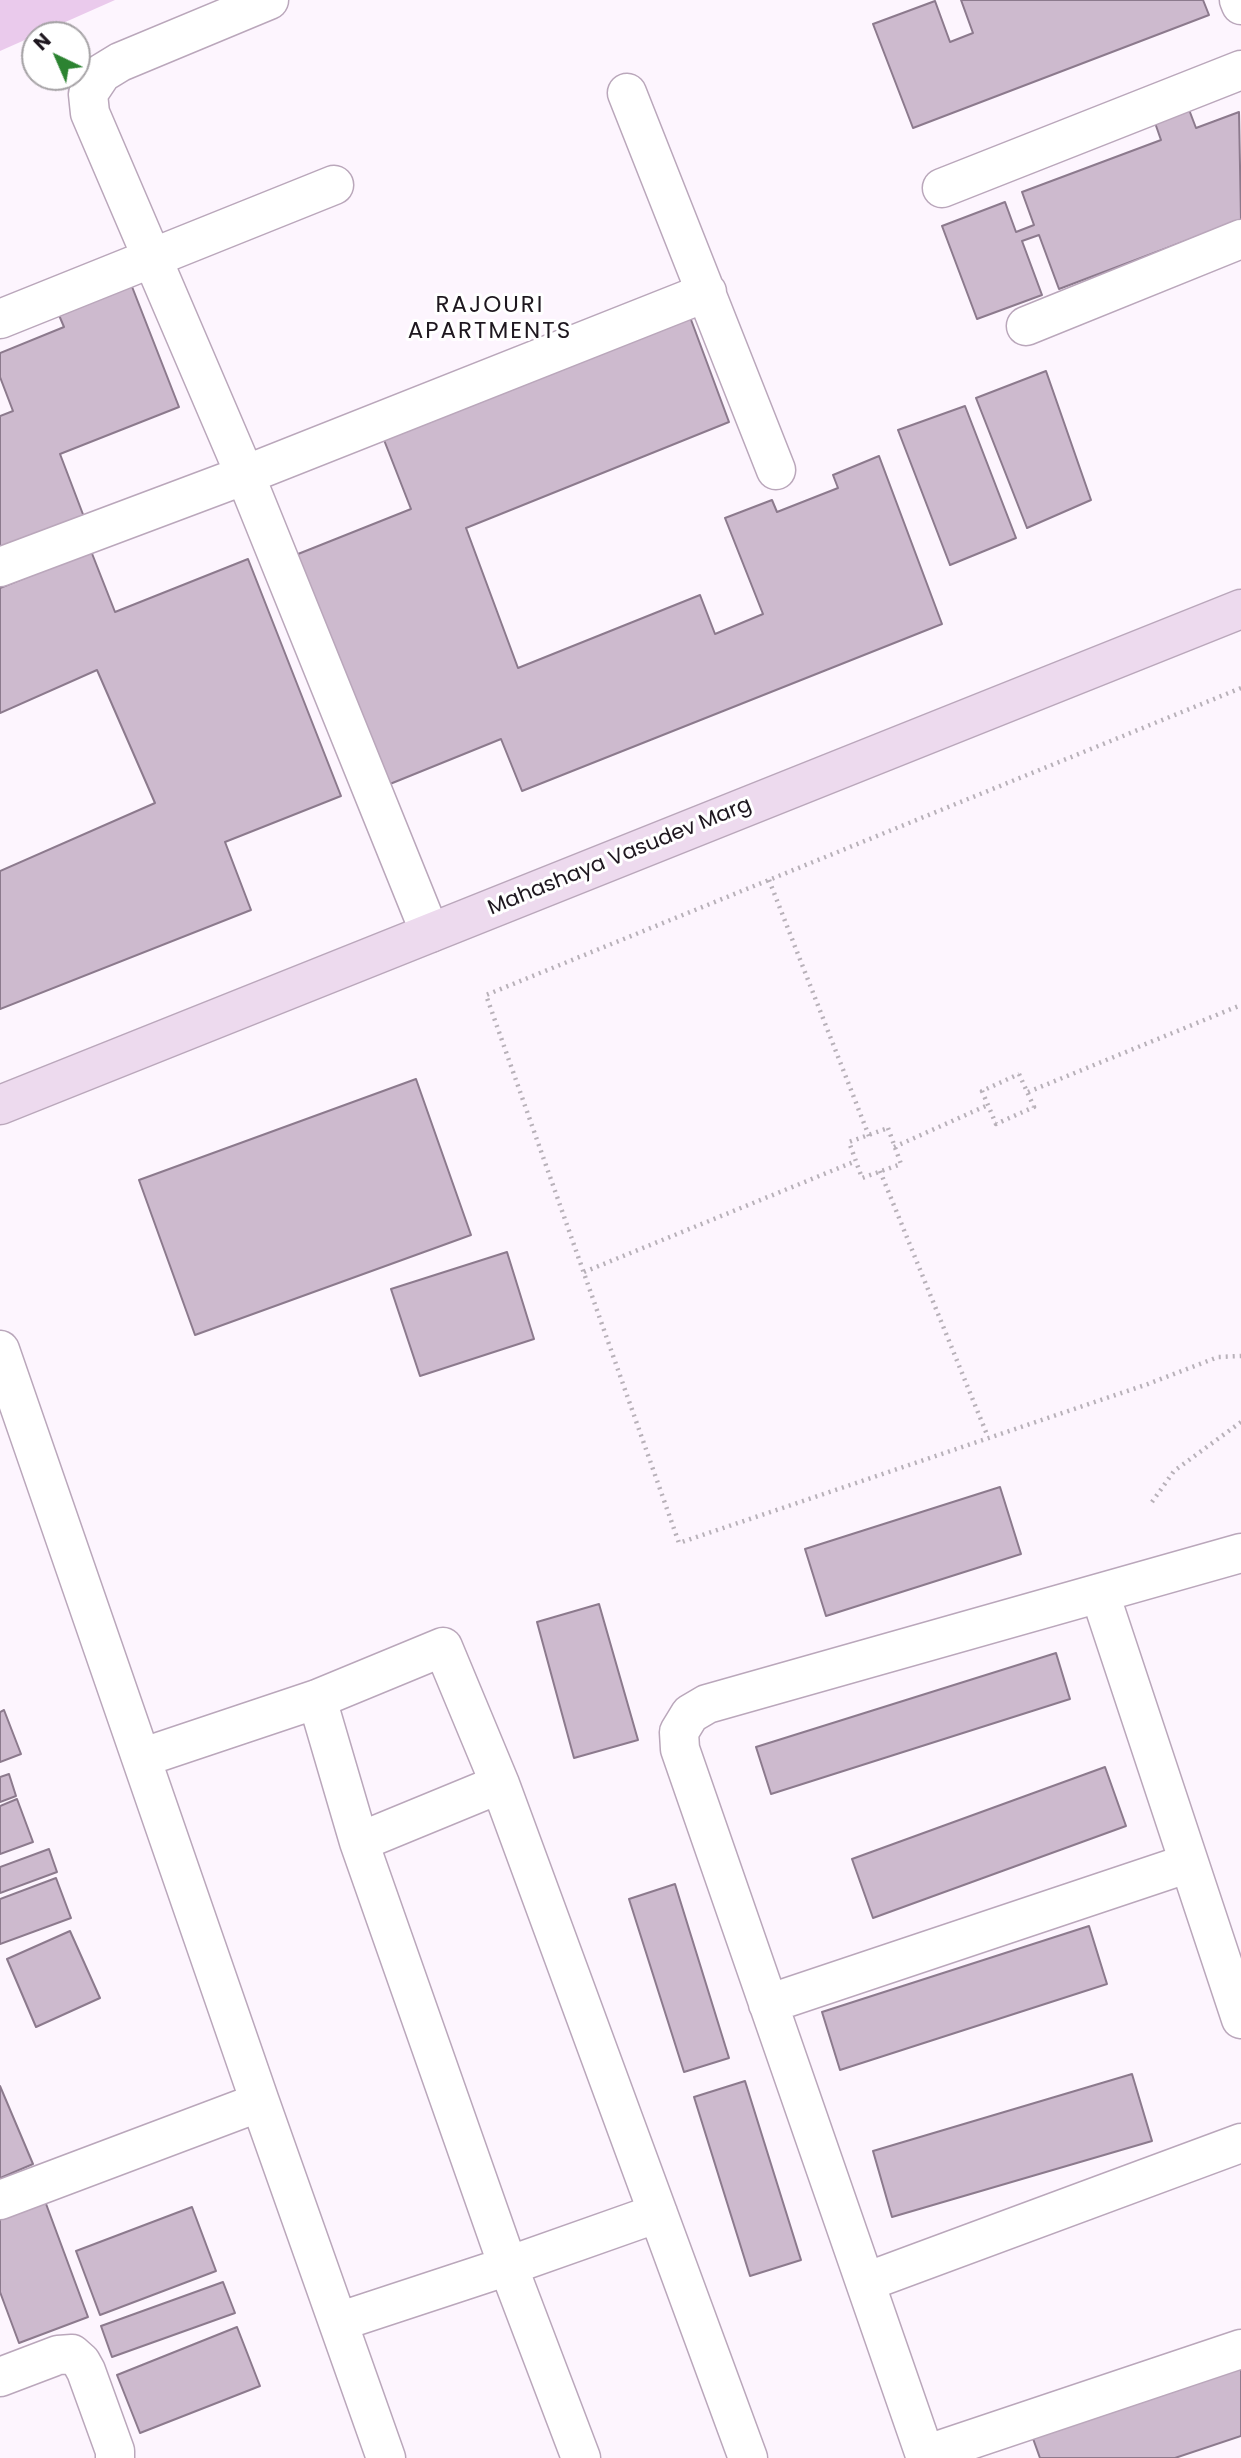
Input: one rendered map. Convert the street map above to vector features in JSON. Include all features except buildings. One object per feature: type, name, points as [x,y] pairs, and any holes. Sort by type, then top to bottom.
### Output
[{"type":"street","points":[[269,0],[120,62],[102,73],[88,94],[90,113],[245,475],[430,933]]},
{"type":"street","points":[[1239,0],[1241,5]]},
{"type":"street","points":[[942,188],[1241,71]]},
{"type":"street","points":[[627,93],[776,470]]},
{"type":"street","points":[[0,319],[334,185]]},
{"type":"street","points":[[1027,326],[1241,239]]},
{"type":"street","points":[[0,567],[245,475],[707,292]]},
{"type":"street","name":"Mahashaya Vasudev Marg","points":[[0,1105],[1241,609]]},
{"type":"street","points":[[0,1350],[386,2458]]},
{"type":"street","points":[[1241,1553],[707,1704],[690,1714],[679,1732],[680,1749],[926,2456],[1241,2349]]},
{"type":"street","points":[[1100,1594],[1241,2019]]},
{"type":"street","points":[[141,1758],[317,1699],[443,1647],[500,1784],[748,2458]]},
{"type":"street","points":[[317,1699],[359,1842],[508,2266],[581,2458]]},
{"type":"street","points":[[359,1842],[500,1784]]},
{"type":"street","points":[[768,2004],[1189,1863]]},
{"type":"street","points":[[0,2200],[260,2102]]},
{"type":"street","points":[[866,2282],[1241,2143]]},
{"type":"street","points":[[338,2322],[658,2213]]},
{"type":"street","points":[[0,2377],[58,2355],[72,2354],[86,2371],[115,2451],[115,2458]]},
{"type":"path","points":[[1241,688],[486,995],[680,1543],[1219,1357],[1241,1356]]},
{"type":"path","points":[[769,880],[869,1136]]},
{"type":"path","points":[[1028,1092],[1241,1005]]},
{"type":"path","points":[[1020,1074],[1028,1092],[1034,1107],[996,1124],[982,1091],[1020,1074]]},
{"type":"path","points":[[894,1147],[988,1105]]},
{"type":"path","points":[[888,1128],[894,1147],[901,1164],[862,1178],[849,1142],[888,1128]]},
{"type":"path","points":[[584,1272],[856,1161]]},
{"type":"path","points":[[880,1171],[988,1437]]},
{"type":"path","points":[[1152,1502],[1174,1471],[1241,1422]]},
{"type":"shaded area","points":[[0,0],[115,0],[68,21],[21,21],[21,42],[0,51]]},
{"type":"district","name":"RAJOURI APARTMENTS","points":[[490,319]]}]
